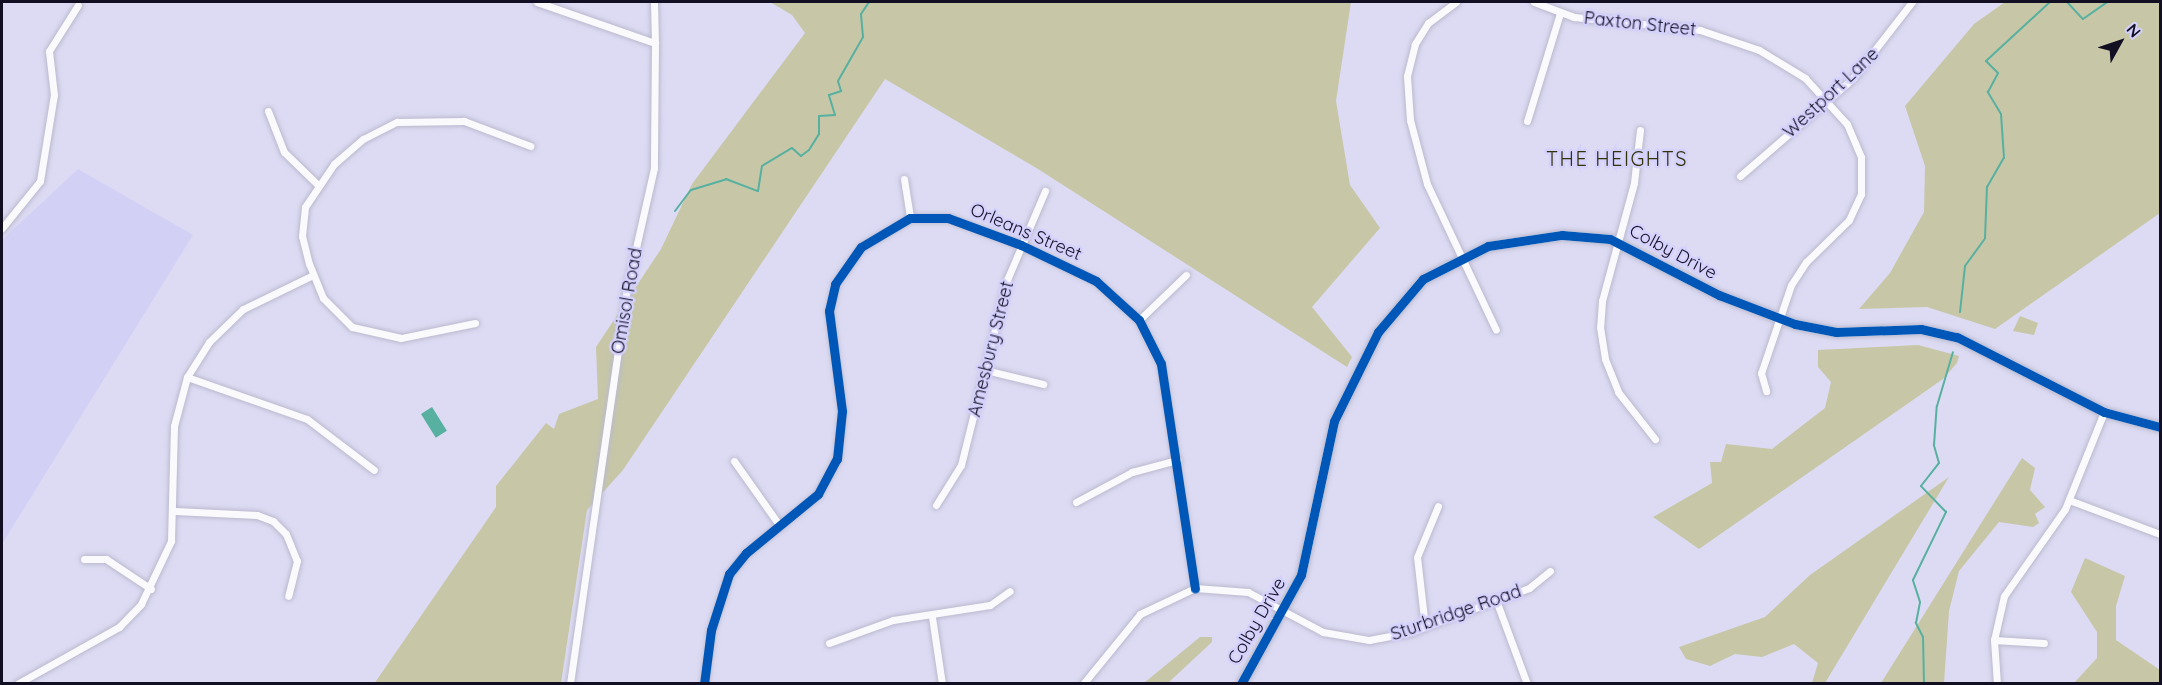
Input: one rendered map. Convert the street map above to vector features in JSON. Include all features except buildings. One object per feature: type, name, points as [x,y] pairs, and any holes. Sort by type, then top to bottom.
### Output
[{"type":"street","points":[[537,2],[655,43]]},
{"type":"street","name":"Omisol Road","points":[[570,684],[627,288],[654,168],[654,2]]},
{"type":"street","points":[[1456,2],[1421,33],[1407,76],[1419,163],[1459,258],[1496,330]]},
{"type":"street","name":"Paxton Street","points":[[1534,2],[1560,13],[1674,25],[1725,37],[1777,58],[1828,100],[1858,145],[1861,194],[1840,232],[1797,273],[1761,373],[1766,391]]},
{"type":"street","name":"Westport Lane","points":[[1740,176],[1870,61],[1912,2]]},
{"type":"street","points":[[2,228],[40,181],[54,95],[49,51],[78,5]]},
{"type":"street","points":[[1527,121],[1560,13]]},
{"type":"street","points":[[268,111],[284,152],[317,184]]},
{"type":"street","points":[[475,323],[401,338],[373,336],[331,309],[313,275],[302,236],[305,207],[317,184],[363,139],[397,122],[464,121],[530,146]]},
{"type":"street","points":[[1640,130],[1619,242],[1602,301],[1601,343],[1618,392],[1655,439]]},
{"type":"street","points":[[904,179],[910,218]]},
{"type":"street","name":"Amesbury Street","points":[[936,505],[961,465],[985,370],[1021,246],[1044,191]]},
{"type":"street","name":"Orleans Street","points":[[704,684],[721,589],[737,563],[818,494],[837,459],[842,411],[829,311],[835,284],[867,241],[910,218],[948,218],[1021,246],[1096,281],[1139,320],[1161,364],[1195,588]]},
{"type":"street","name":"Colby Drive","points":[[1241,684],[1283,612],[1301,574],[1328,445],[1350,383],[1395,306],[1423,279],[1459,258],[1488,246],[1553,236],[1619,242],[1712,292],[1780,318],[1836,332],[1921,329],[1957,337],[2104,411],[2160,427]]},
{"type":"street","points":[[17,684],[118,627],[151,590],[167,552],[175,511],[173,434],[187,377],[208,342],[243,309],[313,275]]},
{"type":"street","points":[[1139,320],[1186,276]]},
{"type":"street","points":[[985,370],[1042,384]]},
{"type":"street","points":[[187,377],[301,415],[374,470]]},
{"type":"street","points":[[1997,684],[1994,640],[2011,582],[2069,500],[2104,411]]},
{"type":"street","points":[[1077,502],[1132,472],[1177,460]]},
{"type":"street","points":[[735,461],[780,526]]},
{"type":"street","points":[[2069,500],[2160,534]]},
{"type":"street","points":[[1425,627],[1417,557],[1438,506]]},
{"type":"street","points":[[175,511],[257,515],[273,521],[286,534],[297,561],[288,596]]},
{"type":"street","points":[[84,559],[105,559],[151,590]]},
{"type":"street","name":"Sturbridge Road","points":[[1083,684],[1140,614],[1195,588],[1238,590],[1323,632],[1352,639],[1394,637],[1529,588],[1550,571]]},
{"type":"street","points":[[829,643],[873,625],[932,617],[990,605],[1010,591]]},
{"type":"street","points":[[1496,600],[1527,684]]},
{"type":"street","points":[[932,617],[942,684]]},
{"type":"street","points":[[1994,640],[2044,643]]},
{"type":"shaded area","points":[[770,2],[1351,2],[1336,101],[1350,185],[1380,228],[1312,307],[1352,357],[1347,367],[1038,169],[885,79],[623,470],[587,510],[561,683],[374,684],[496,507],[496,486],[546,423],[554,429],[559,414],[598,399],[596,347],[661,249],[692,184],[805,33],[792,15]]},
{"type":"shaded area","points":[[2005,2],[2160,2],[2160,213],[1995,329],[1927,307],[1859,309],[1890,273],[1924,212],[1925,166],[1905,106],[1974,24]]},
{"type":"shaded area","points":[[78,169],[193,235],[2,544],[2,240]]},
{"type":"shaded area","points":[[2020,316],[2038,323],[2034,335],[2013,331]]},
{"type":"shaded area","points":[[1918,345],[1959,356],[1957,363],[1943,379],[1699,549],[1653,517],[1712,483],[1710,462],[1721,462],[1726,444],[1772,449],[1825,408],[1831,382],[1818,367],[1818,350]]},
{"type":"shaded area","points":[[432,407],[447,431],[436,438],[421,414]]},
{"type":"shaded area","points":[[2022,458],[2035,468],[2030,490],[2045,507],[2035,514],[2039,523],[2033,527],[1999,522],[1959,571],[1949,611],[1944,683],[1881,683]]},
{"type":"shaded area","points":[[1949,477],[1825,683],[1812,683],[1818,663],[1794,644],[1762,657],[1735,654],[1710,666],[1686,659],[1679,647],[1765,617],[1810,575]]},
{"type":"shaded area","points":[[2085,558],[2125,576],[2116,606],[2116,640],[2160,670],[2160,683],[2074,683],[2097,658],[2097,632],[2071,592]]},
{"type":"shaded area","points":[[1200,637],[1212,637],[1212,642],[1168,683],[1144,683]]},
{"type":"waterway","points":[[675,211],[691,190],[726,179],[758,191],[762,166],[792,148],[801,156],[809,150],[819,134],[819,116],[835,115],[829,95],[841,91],[838,81],[863,37],[861,14],[869,2]]},
{"type":"waterway","points":[[1960,312],[1965,266],[1985,238],[1987,187],[2004,158],[2001,114],[1988,92],[1998,73],[1986,61],[2050,2]]},
{"type":"waterway","points":[[2067,2],[2083,19],[2107,2]]},
{"type":"waterway","points":[[1924,684],[1923,637],[1916,623],[1920,602],[1913,580],[1946,512],[1921,486],[1939,463],[1934,445],[1937,406],[1953,352]]},
{"type":"cycle path","points":[[704,684],[711,630],[729,574],[746,553],[818,494],[837,459],[842,411],[829,311],[835,284],[861,247],[910,218],[948,218],[1021,245],[1096,281],[1139,320],[1161,364],[1195,588]]},
{"type":"cycle path","points":[[1241,684],[1301,575],[1334,421],[1378,332],[1423,279],[1488,246],[1562,235],[1610,239],[1719,295],[1795,324],[1836,332],[1921,329],[1957,337],[2104,412],[2160,427]]},
{"type":"district","name":"THE HEIGHTS","points":[[1617,158]]}]
